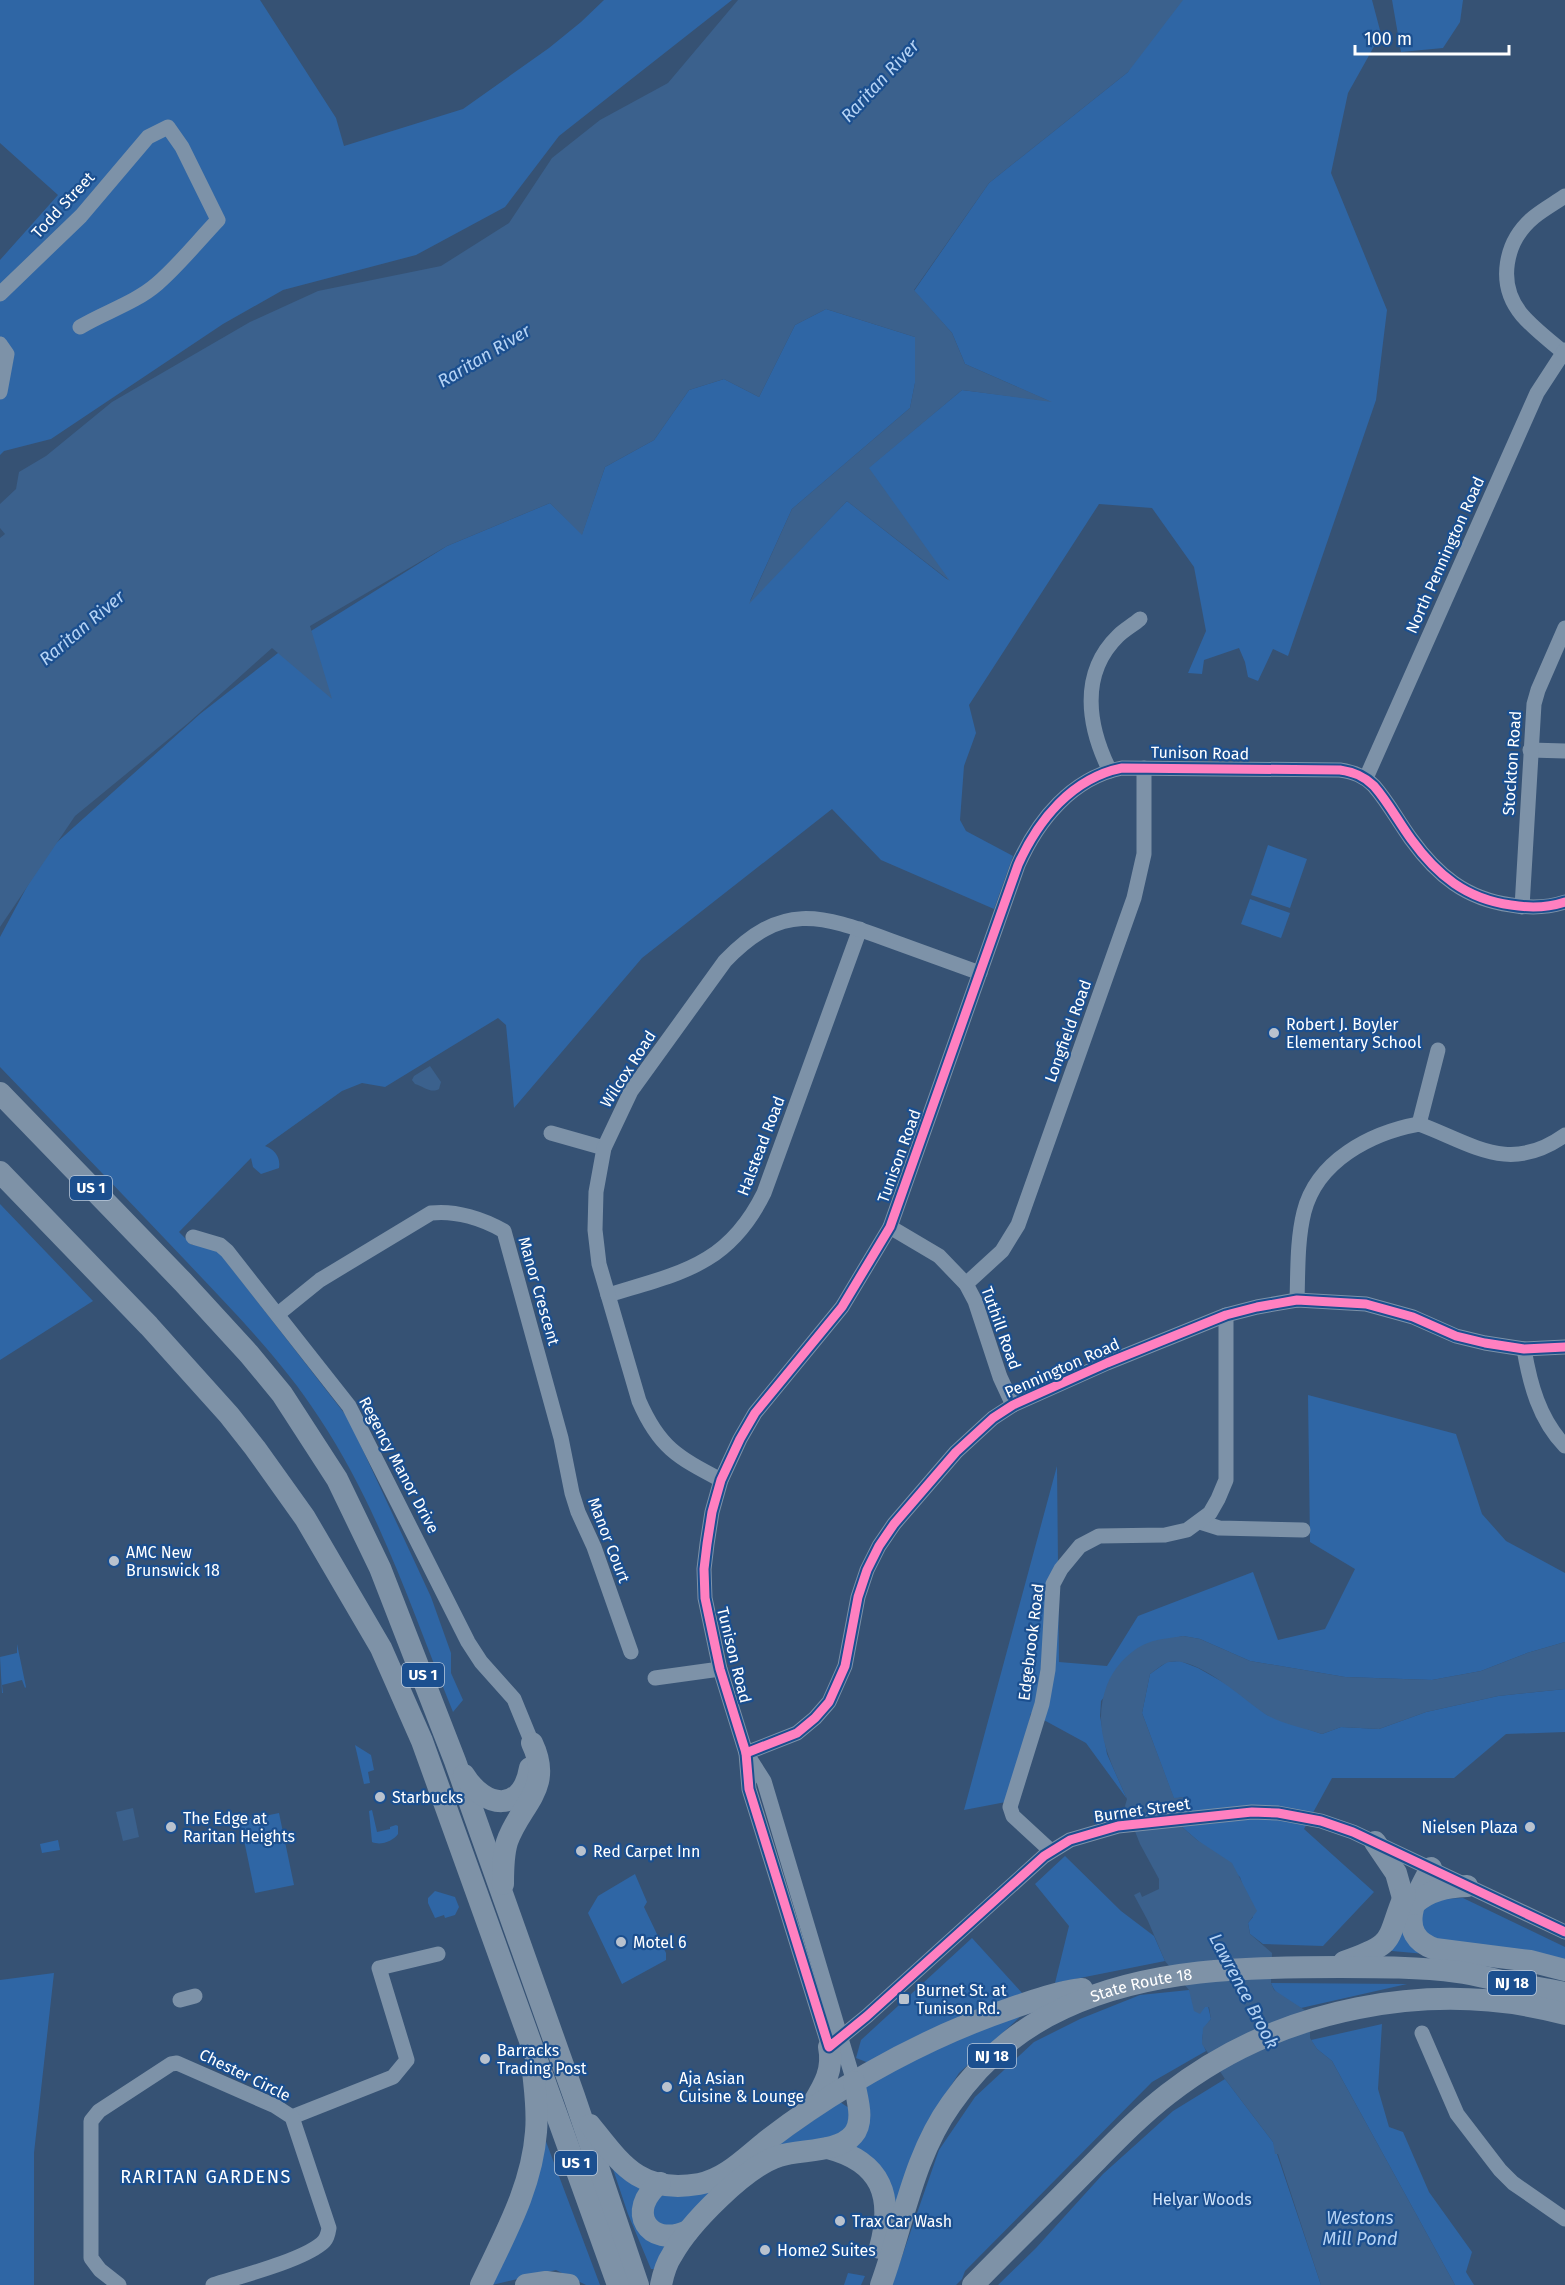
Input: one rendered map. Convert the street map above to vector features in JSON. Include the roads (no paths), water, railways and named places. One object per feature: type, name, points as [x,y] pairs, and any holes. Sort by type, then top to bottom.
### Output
[{"type":"highway","name":"US 1","points":[[0,1093],[183,1282],[249,1354],[282,1394],[337,1479],[380,1568],[455,1761],[638,2285]]},
{"type":"highway","name":"US 1","points":[[0,1172],[149,1326],[229,1415],[282,1483],[330,1558],[381,1648],[422,1741],[618,2285]]},
{"type":"highway","points":[[455,1761],[469,1783],[481,1795],[496,1802],[504,1802],[511,1799],[524,1785],[531,1767],[532,1743]]},
{"type":"highway","points":[[502,1894],[507,1842],[533,1797],[537,1782],[540,1764],[532,1743]]},
{"type":"highway","points":[[1375,1842],[1393,1866],[1409,1901],[1413,1931],[1419,1940],[1430,1948],[1523,1960],[1565,1970]]},
{"type":"highway","points":[[1329,1967],[1369,1953],[1384,1944],[1409,1901],[1425,1866]]},
{"type":"highway","points":[[1409,1901],[1434,1891],[1467,1886]]},
{"type":"highway","name":"State Route 18","points":[[881,2285],[919,2167],[930,2139],[949,2106],[974,2074],[1004,2046],[1041,2019],[1081,2001],[1140,1982],[1221,1971],[1303,1967],[1460,1972],[1565,1993]]},
{"type":"highway","points":[[1460,1972],[1512,1972],[1565,1979]]},
{"type":"highway","points":[[579,2113],[623,2166],[640,2177],[660,2183],[692,2184],[719,2177],[809,2110],[854,2082],[928,2042],[996,2014],[1068,1991],[1140,1982]]},
{"type":"highway","name":"NJ 18","points":[[980,2280],[1125,2132],[1170,2093],[1197,2074],[1242,2048],[1293,2026],[1339,2012],[1396,2002],[1447,1999],[1502,2002],[1565,2014]]},
{"type":"highway","points":[[809,2110],[829,2074],[835,2042]]},
{"type":"highway","points":[[481,2285],[517,2207],[530,2167],[536,2134],[537,2108],[530,2043]]},
{"type":"highway","points":[[661,2285],[671,2256],[688,2231],[725,2193],[756,2167],[785,2154],[828,2148],[845,2142],[853,2136],[857,2128],[859,2111],[854,2082]]},
{"type":"highway","points":[[828,2148],[851,2156],[865,2165],[875,2175],[883,2189],[886,2222],[869,2285]]},
{"type":"highway","points":[[660,2183],[648,2193],[644,2201],[643,2214],[647,2225],[657,2234],[666,2236],[675,2236],[688,2231]]},
{"type":"highway","points":[[526,2285],[546,2282],[569,2285]]},
{"type":"street","name":"Todd Street","points":[[0,294],[81,216],[148,137],[168,127],[182,147],[218,220],[156,284],[132,301],[80,327]]},
{"type":"street","points":[[1564,351],[1521,314],[1511,299],[1506,266],[1510,248],[1519,232],[1534,217],[1565,196]]},
{"type":"street","name":"North Pennington Road","points":[[1366,778],[1537,393],[1564,351]]},
{"type":"street","points":[[0,392],[2,354]]},
{"type":"street","points":[[1110,771],[1103,758],[1090,710],[1089,696],[1094,678],[1107,650],[1118,636],[1140,619]]},
{"type":"street","name":"Stockton Road","points":[[1522,907],[1534,704],[1565,628]]},
{"type":"street","points":[[1530,750],[1565,751]]},
{"type":"street","name":"Tunison Road","points":[[854,2082],[835,2042],[790,1926],[749,1789],[746,1753],[720,1669],[705,1598],[704,1569],[712,1512],[721,1480],[755,1413],[842,1307],[890,1227],[1018,865],[1032,837],[1061,800],[1084,784],[1110,771],[1144,768],[1340,770],[1366,778]]},
{"type":"street","name":"Longfield Road","points":[[966,1284],[1002,1251],[1018,1225],[1134,898],[1144,854],[1144,768]]},
{"type":"street","points":[[1366,778],[1380,793],[1425,858],[1466,892],[1484,900],[1522,907],[1543,907],[1565,902]]},
{"type":"street","name":"Wilcox Road","points":[[721,1480],[675,1454],[655,1432],[639,1401],[598,1264],[595,1230],[596,1192],[604,1148],[631,1091],[725,961],[744,942],[773,926],[790,920],[812,917],[837,921],[980,973]]},
{"type":"street","name":"Halstead Road","points":[[608,1294],[683,1272],[704,1262],[721,1250],[754,1213],[764,1193],[860,929]]},
{"type":"street","points":[[1419,1124],[1438,1050]]},
{"type":"street","points":[[1297,1300],[1300,1233],[1310,1195],[1318,1179],[1360,1144],[1419,1124],[1493,1154],[1511,1155],[1550,1146],[1565,1135]]},
{"type":"street","points":[[551,1132],[604,1148]]},
{"type":"street","name":"Manor Crescent","points":[[278,1314],[320,1280],[431,1213],[443,1211],[459,1214],[493,1225],[504,1232],[561,1438]]},
{"type":"street","name":"Tuthill Road","points":[[890,1227],[939,1256],[966,1284],[975,1301],[1000,1377],[1013,1406]]},
{"type":"street","name":"Regency Manor Drive","points":[[193,1237],[220,1245],[227,1251],[349,1406],[468,1642],[482,1662],[510,1692],[519,1708],[532,1743]]},
{"type":"street","name":"Pennington Road","points":[[746,1753],[796,1733],[815,1718],[829,1702],[845,1666],[858,1597],[867,1570],[879,1546],[894,1524],[956,1452],[975,1433],[1013,1406],[1107,1363],[1226,1316],[1257,1307],[1297,1300],[1366,1304],[1413,1317],[1456,1336],[1485,1344],[1524,1348],[1565,1347]]},
{"type":"street","points":[[1200,1522],[1210,1513],[1226,1480],[1226,1316]]},
{"type":"street","points":[[1524,1348],[1532,1388],[1541,1411],[1565,1446]]},
{"type":"street","name":"Manor Court","points":[[561,1438],[578,1512],[594,1547],[631,1652]]},
{"type":"street","points":[[1200,1522],[1219,1528],[1303,1530]]},
{"type":"street","name":"Edgebrook Road","points":[[1051,1851],[1013,1816],[1010,1807],[1042,1704],[1048,1670],[1053,1584],[1061,1569],[1080,1546],[1099,1536],[1165,1535],[1187,1530],[1200,1522]]},
{"type":"street","points":[[655,1678],[720,1669]]},
{"type":"street","name":"Tunison Road","points":[[746,1753],[764,1781],[806,1921],[835,2042]]},
{"type":"street","name":"Burnet Street","points":[[835,2042],[1051,1851],[1070,1840],[1093,1832],[1130,1824],[1252,1812],[1278,1813],[1321,1821],[1375,1842],[1565,1932]]},
{"type":"street","points":[[790,1926],[806,1921]]},
{"type":"street","points":[[292,2118],[393,2077],[407,2060],[379,1968],[438,1954]]},
{"type":"street","points":[[1422,2033],[1457,2114],[1471,2133],[1500,2170],[1513,2182],[1565,2219]]},
{"type":"street","name":"Chester Circle","points":[[119,2285],[100,2270],[91,2258],[91,2121],[99,2111],[171,2064],[177,2063],[275,2106],[292,2118],[329,2228],[326,2239],[303,2255],[213,2285]]},
{"type":"water","name":"Raritan River","points":[[738,0],[1183,0],[1128,72],[989,183],[914,290],[952,333],[965,364],[1052,402],[962,390],[869,468],[950,581],[847,501],[749,604],[792,509],[910,408],[915,383],[915,337],[826,309],[795,325],[759,397],[724,379],[689,390],[654,440],[605,467],[582,535],[550,503],[447,546],[310,626],[332,699],[272,648],[187,724],[75,816],[0,927],[0,538],[5,534],[0,528],[0,504],[16,489],[19,472],[46,456],[112,402],[250,322],[318,291],[441,266],[509,223],[552,158],[600,120],[668,83]]},
{"type":"water","points":[[430,1066],[441,1082],[439,1089],[436,1090],[415,1084],[412,1080],[414,1076]]},
{"type":"water","points":[[1183,1636],[1200,1639],[1250,1661],[1345,1677],[1432,1680],[1481,1671],[1527,1653],[1565,1642],[1565,1689],[1498,1696],[1426,1712],[1379,1729],[1341,1727],[1322,1734],[1285,1723],[1265,1714],[1205,1671],[1180,1662],[1166,1663],[1150,1674],[1142,1713],[1174,1798],[1184,1797],[1177,1808],[1182,1827],[1232,1863],[1257,1911],[1248,1923],[1250,1934],[1272,1953],[1271,1983],[1274,1990],[1306,2011],[1310,2021],[1310,2038],[1317,2049],[1332,2061],[1455,2285],[1321,2285],[1278,2154],[1275,2154],[1273,2142],[1225,2079],[1202,2044],[1203,2028],[1211,2019],[1209,2007],[1205,2007],[1200,2014],[1194,2011],[1189,1990],[1165,1961],[1134,1895],[1140,1892],[1142,1897],[1159,1889],[1159,1879],[1140,1844],[1125,1806],[1127,1799],[1109,1757],[1102,1730],[1103,1701],[1113,1673],[1131,1652],[1152,1641]]},
{"type":"water","points":[[133,1808],[139,1837],[123,1841],[116,1812]]},
{"type":"place","name":"Robert J. Boyler Elementary School","points":[[1274,1033]]},
{"type":"place","name":"AMC New Brunswick 18","points":[[114,1561]]},
{"type":"place","name":"Starbucks","points":[[380,1797]]},
{"type":"place","name":"The Edge at Raritan Heights","points":[[171,1827]]},
{"type":"place","name":"Nielsen Plaza","points":[[1530,1827]]},
{"type":"place","name":"Red Carpet Inn","points":[[581,1851]]},
{"type":"place","name":"Motel 6","points":[[621,1942]]},
{"type":"place","name":"Burnet St. at Tunison Rd.","points":[[904,1999]]},
{"type":"place","name":"Barracks Trading Post","points":[[485,2059]]},
{"type":"place","name":"Aja Asian Cuisine & Lounge","points":[[667,2087]]},
{"type":"place","name":"Trax Car Wash","points":[[840,2221]]},
{"type":"place","name":"Home2 Suites","points":[[765,2250]]},
{"type":"district","name":"RARITAN GARDENS","points":[[206,2177]]},
{"type":"water label","name":"Lawrence Brook","points":[[1244,1991]]},
{"type":"water label","name":"Westons Mill Pond","points":[[1360,2228]]},
{"type":"park label","name":"Helyar Woods","points":[[1202,2199]]}]
